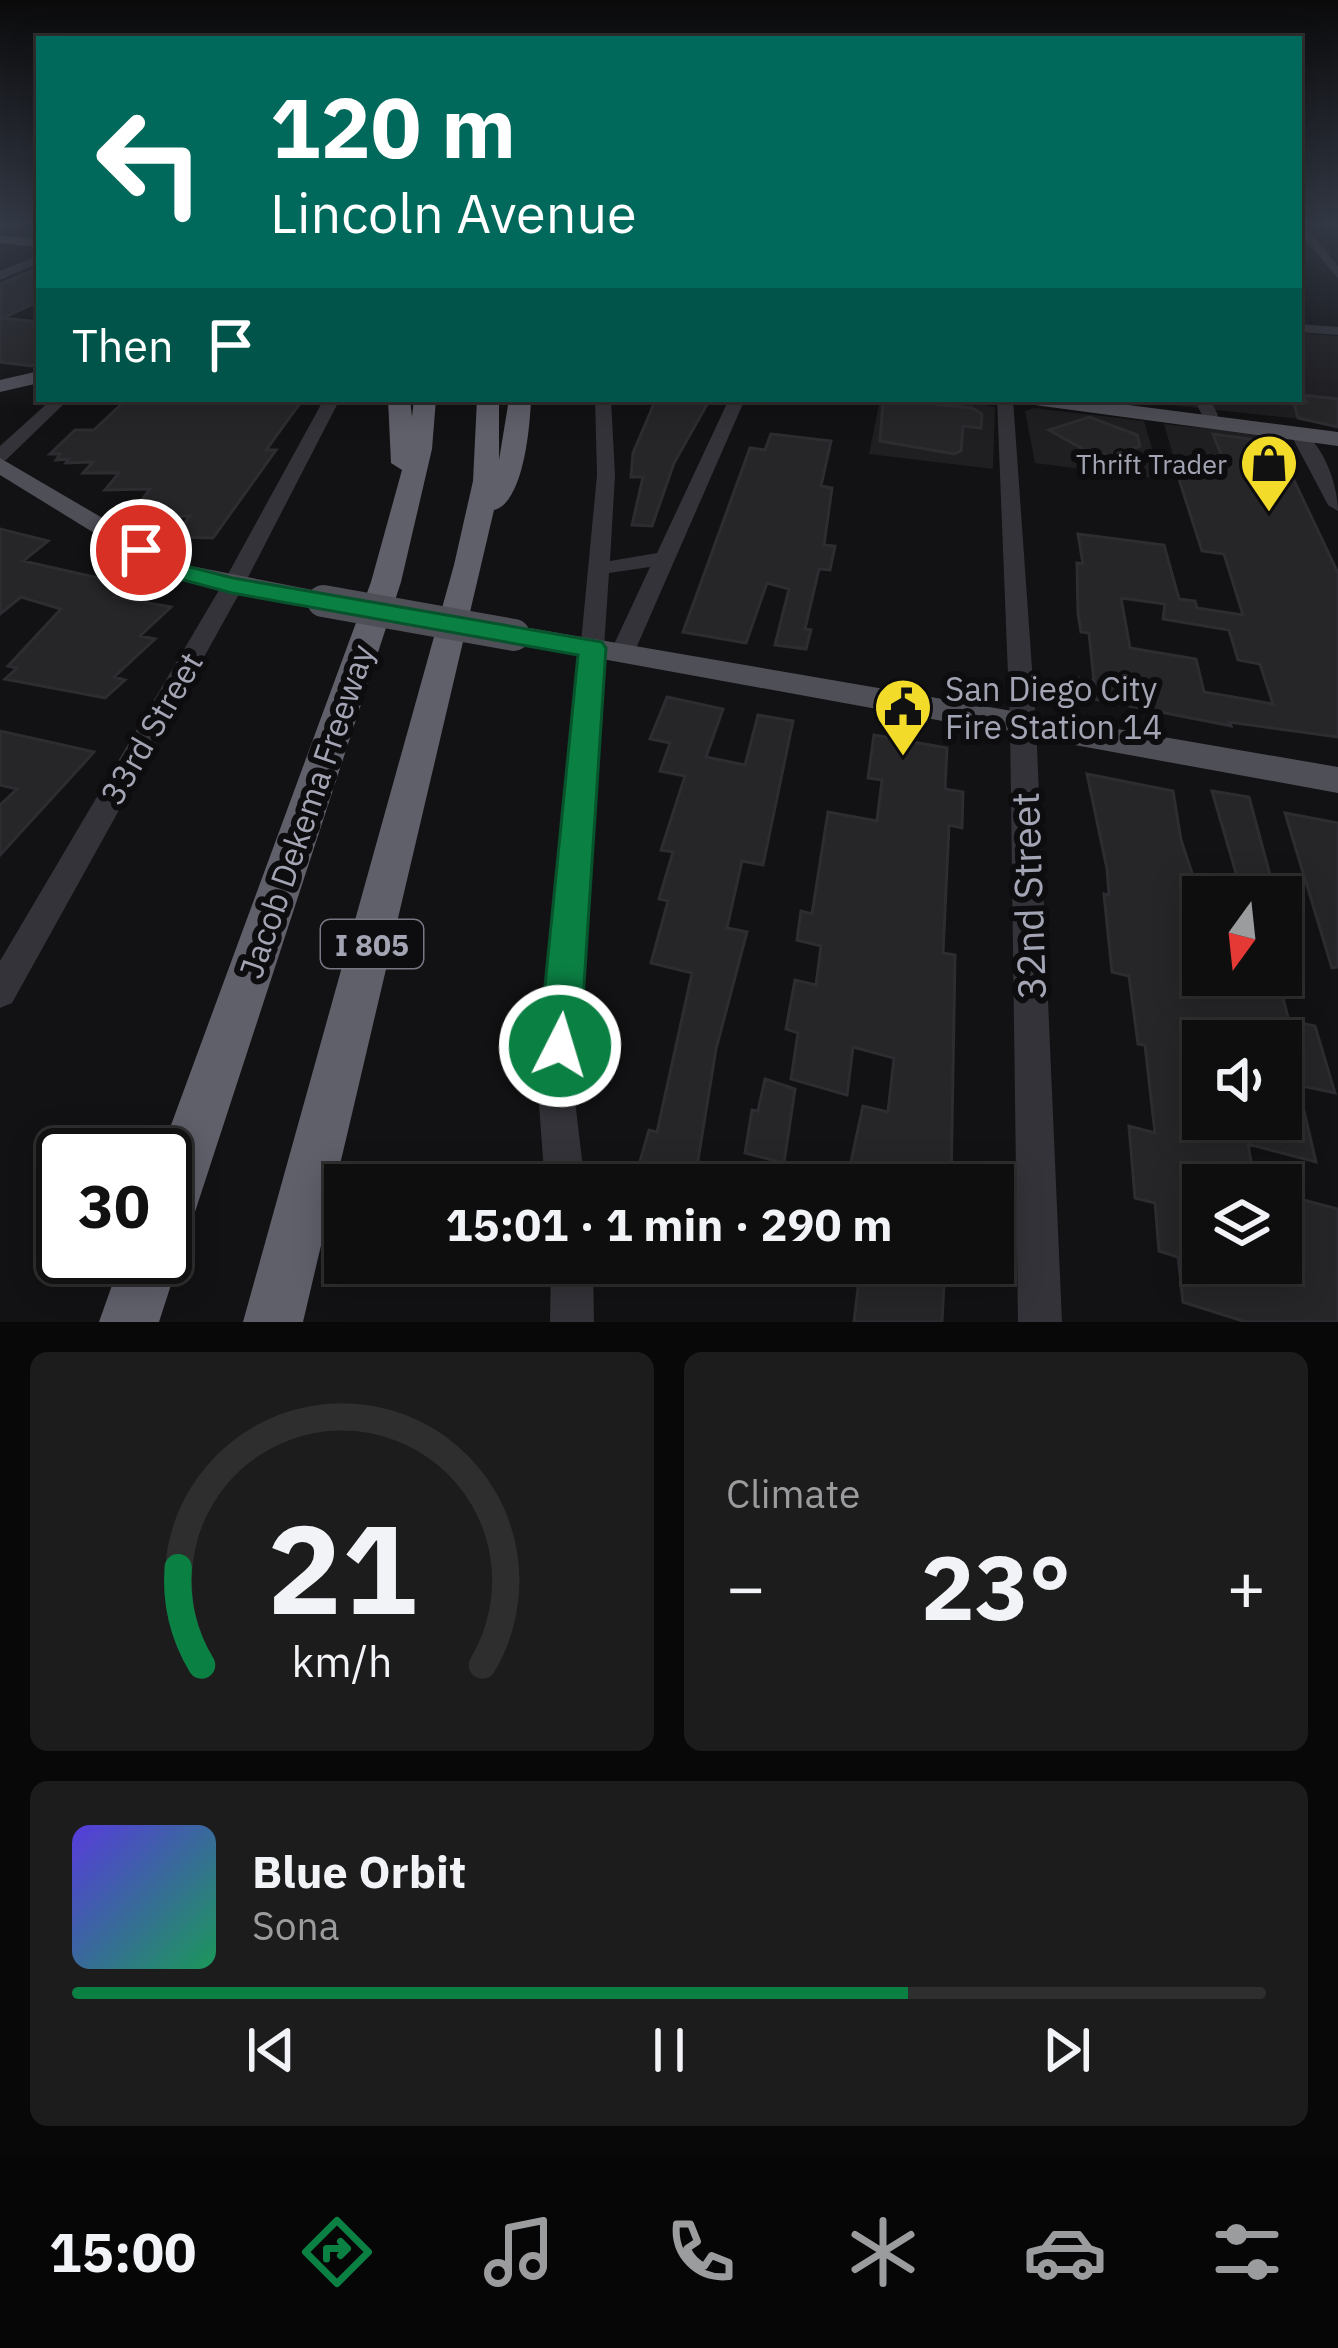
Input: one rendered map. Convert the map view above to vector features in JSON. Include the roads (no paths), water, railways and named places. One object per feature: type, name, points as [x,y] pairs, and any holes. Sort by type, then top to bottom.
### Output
[{"type":"highway","points":[[399,402],[407,507]]},
{"type":"highway","name":"Jacob Dekema Freeway","points":[[192,1140],[386,583],[407,507],[424,402]]},
{"type":"highway","name":"I 805","points":[[273,1322],[470,565],[486,481],[488,402]]},
{"type":"highway","points":[[470,565],[517,446],[520,402]]},
{"type":"highway","points":[[129,1322],[142,1284]]},
{"type":"main road","points":[[0,386],[36,378]]},
{"type":"main road","points":[[1058,402],[1105,408],[1206,407],[1338,430]]},
{"type":"main road","points":[[1105,408],[1124,415],[1338,440]]},
{"type":"main road","points":[[0,461],[173,570],[232,586],[1338,780]]},
{"type":"street","points":[[1302,328],[1338,331]]},
{"type":"street","points":[[0,461],[58,402]]},
{"type":"street","name":"33rd Street","points":[[1,991],[232,586],[330,402]]},
{"type":"street","points":[[563,1164],[556,1092],[607,651],[596,569],[606,475],[606,402]]},
{"type":"street","points":[[607,651],[666,558],[736,402]]},
{"type":"street","name":"32nd Street","points":[[1005,402],[1024,725],[1040,1322]]},
{"type":"street","points":[[1300,435],[1338,505]]},
{"type":"street","points":[[596,569],[666,558]]},
{"type":"street","points":[[572,1284],[572,1322]]},
{"type":"place","name":"Thrift Trader","points":[[1269,514]]},
{"type":"place","name":"San Diego City Fire Station 14","points":[[903,758]]}]
